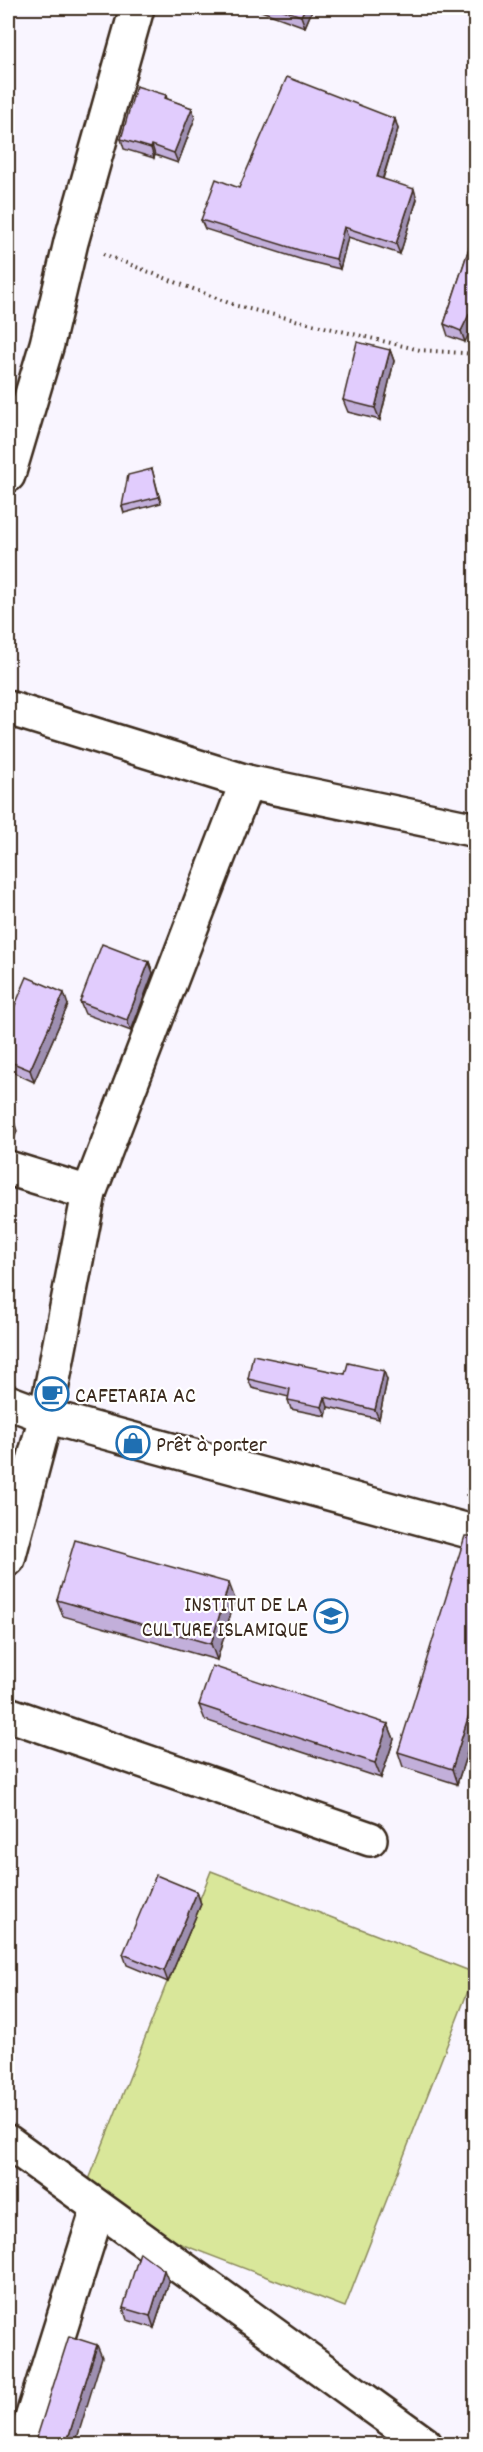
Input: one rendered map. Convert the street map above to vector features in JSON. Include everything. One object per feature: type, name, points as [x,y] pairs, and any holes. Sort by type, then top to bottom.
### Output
[{"type":"street","points":[[8,475],[47,344],[71,242],[136,8]]},
{"type":"street","points":[[8,708],[247,782],[476,830]]},
{"type":"street","points":[[8,1559],[46,1416],[89,1193],[247,782]]},
{"type":"street","points":[[8,1168],[89,1193]]},
{"type":"street","points":[[8,1402],[46,1416],[476,1533]]},
{"type":"street","points":[[8,1714],[370,1839]]},
{"type":"street","points":[[8,2142],[425,2445]]},
{"type":"street","points":[[24,2445],[98,2209]]},
{"type":"path","points":[[71,242],[237,306],[420,350],[476,354]]},
{"type":"green space","points":[[211,1871],[475,1973],[345,2307],[79,2205]]},
{"type":"building","points":[[278,8],[305,8],[301,16]]},
{"type":"building","points":[[287,77],[395,119],[377,177],[414,189],[396,244],[344,227],[336,259],[201,220],[216,179],[239,188]]},
{"type":"building","points":[[136,86],[166,95],[165,98],[192,108],[174,153],[152,145],[151,148],[121,139]]},
{"type":"building","points":[[476,227],[476,300],[461,331],[444,324]]},
{"type":"building","points":[[357,342],[390,350],[375,408],[343,400]]},
{"type":"building","points":[[152,469],[159,497],[122,506],[128,475]]},
{"type":"building","points":[[102,944],[149,962],[127,1020],[80,1002]]},
{"type":"building","points":[[27,977],[64,993],[30,1070],[8,1061],[8,1022]]},
{"type":"building","points":[[8,1117],[13,1119],[8,1134]]},
{"type":"building","points":[[253,1355],[345,1374],[348,1363],[384,1371],[375,1410],[325,1397],[322,1407],[288,1400],[290,1389],[248,1379]]},
{"type":"building","points":[[465,1536],[476,1536],[476,1692],[452,1769],[398,1752]]},
{"type":"building","points":[[75,1540],[229,1583],[211,1644],[57,1600]]},
{"type":"building","points":[[212,1666],[388,1724],[375,1763],[199,1705]]},
{"type":"building","points":[[156,1875],[197,1892],[164,1971],[123,1954]]},
{"type":"building","points":[[140,2252],[164,2270],[150,2316],[123,2308]]},
{"type":"building","points":[[69,2336],[97,2345],[66,2445],[33,2445],[37,2437]]},
{"type":"place","name":"CAFETARIA AC","points":[[52,1394]]},
{"type":"place","name":"Prêt à porter","points":[[133,1443]]},
{"type":"place","name":"INSTITUT DE LA CULTURE ISLAMIQUE","points":[[331,1616]]}]
